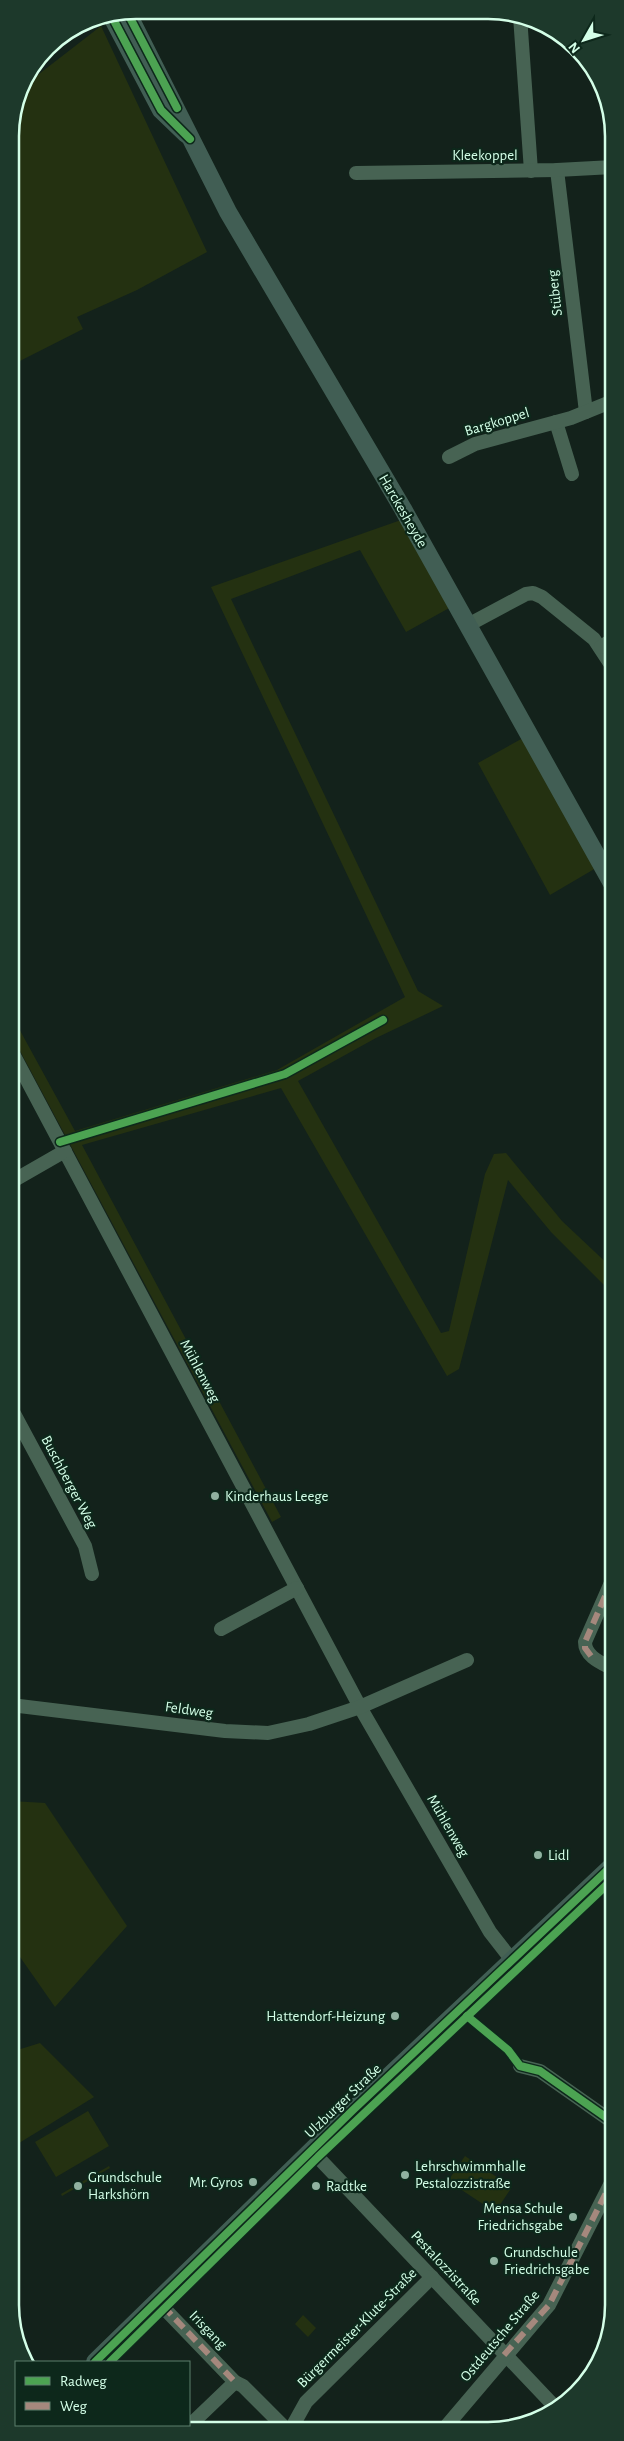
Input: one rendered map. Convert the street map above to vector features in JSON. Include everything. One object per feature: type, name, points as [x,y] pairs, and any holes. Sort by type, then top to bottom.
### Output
[{"type":"main road","name":"Harckesheyde","points":[[130,19],[244,240],[403,509],[605,871]]},
{"type":"main road","name":"Harckesheyde","points":[[115,21],[161,110],[190,138]]},
{"type":"main road","name":"Ulzburger Straße","points":[[96,2361],[311,2150],[511,1959],[605,1872]]},
{"type":"street","points":[[521,24],[531,171]]},
{"type":"street","name":"Kleekoppel","points":[[356,173],[531,171],[605,167]]},
{"type":"street","name":"Stüberg","points":[[557,170],[586,412]]},
{"type":"street","name":"Bargkoppel","points":[[449,457],[475,444],[556,422],[605,404]]},
{"type":"street","points":[[556,422],[572,474]]},
{"type":"street","points":[[468,625],[526,594],[533,593],[550,603],[594,639],[605,654]]},
{"type":"street","points":[[601,647],[605,644]]},
{"type":"street","name":"Mühlenweg","points":[[19,1065],[360,1707],[490,1932],[511,1959]]},
{"type":"street","points":[[19,1177],[65,1151]]},
{"type":"street","name":"Buschberger Weg","points":[[19,1423],[85,1546],[92,1574]]},
{"type":"street","points":[[221,1629],[297,1588]]},
{"type":"street","points":[[605,1598],[585,1642],[585,1648],[591,1656],[605,1665]]},
{"type":"street","points":[[360,1707],[467,1660]]},
{"type":"street","name":"Feldweg","points":[[19,1706],[225,1731],[268,1733],[309,1724],[360,1707]]},
{"type":"street","points":[[520,2066],[540,2071],[605,2113]]},
{"type":"street","name":"Pestalozzistraße","points":[[311,2150],[551,2403]]},
{"type":"street","name":"Ostdeutsche Straße","points":[[450,2422],[504,2355],[549,2305],[605,2195]]},
{"type":"street","name":"Bürgermeister-Klute-Straße","points":[[295,2422],[306,2402],[432,2277]]},
{"type":"street","name":"Irisgang","points":[[157,2300],[235,2382],[243,2386],[279,2422]]},
{"type":"street","points":[[194,2422],[235,2382]]},
{"type":"green space","points":[[101,26],[207,252],[137,290],[77,317],[83,329],[19,361],[19,128],[23,106],[33,78]]},
{"type":"green space","points":[[401,520],[451,607],[406,632],[360,550],[231,599],[418,991],[443,1006],[376,1038],[298,1081],[441,1333],[449,1331],[485,1174],[494,1154],[506,1153],[562,1221],[605,1261],[605,1285],[551,1232],[508,1180],[459,1369],[447,1376],[281,1088],[82,1145],[281,1517],[272,1522],[19,1049],[19,1029],[75,1131],[277,1070],[405,997],[211,587]]},
{"type":"green space","points":[[523,738],[596,868],[550,895],[478,763]]},
{"type":"green space","points":[[19,1801],[45,1803],[127,1926],[55,2007],[19,1955]]},
{"type":"green space","points":[[40,2043],[94,2097],[19,2143],[19,2050]]},
{"type":"green space","points":[[88,2111],[109,2146],[56,2177],[35,2142]]},
{"type":"green space","points":[[465,2156],[512,2187],[495,2212],[448,2181]]},
{"type":"green space","points":[[109,2166],[110,2168],[62,2196],[61,2194]]},
{"type":"green space","points":[[303,2315],[316,2328],[308,2337],[295,2324]]},
{"type":"marked path","points":[[591,1656],[585,1648],[585,1642],[605,1596]]},
{"type":"marked path","points":[[504,2355],[549,2305],[605,2195]]},
{"type":"marked path","points":[[163,2306],[235,2382]]},
{"type":"cycle path","points":[[131,19],[177,108]]},
{"type":"cycle path","points":[[114,21],[161,110],[190,139]]},
{"type":"cycle path","points":[[60,1142],[285,1074],[383,1020]]},
{"type":"cycle path","points":[[96,2361],[353,2110],[605,1872]]},
{"type":"cycle path","points":[[111,2361],[318,2157],[605,1886]]},
{"type":"cycle path","points":[[467,2016],[508,2050],[520,2066],[540,2071],[605,2117]]},
{"type":"place","name":"Kinderhaus Leege","points":[[215,1496]]},
{"type":"place","name":"Lidl","points":[[538,1855]]},
{"type":"place","name":"Hattendorf-Heizung","points":[[395,2016]]},
{"type":"place","name":"Lehrschwimmhalle Pestalozzistraße","points":[[405,2175]]},
{"type":"place","name":"Mr. Gyros","points":[[253,2182]]},
{"type":"place","name":"Grundschule Harkshörn","points":[[78,2186]]},
{"type":"place","name":"Radtke","points":[[316,2186]]},
{"type":"place","name":"Mensa Schule Friedrichsgabe","points":[[573,2217]]},
{"type":"place","name":"Grundschule Friedrichsgabe","points":[[494,2261]]}]
